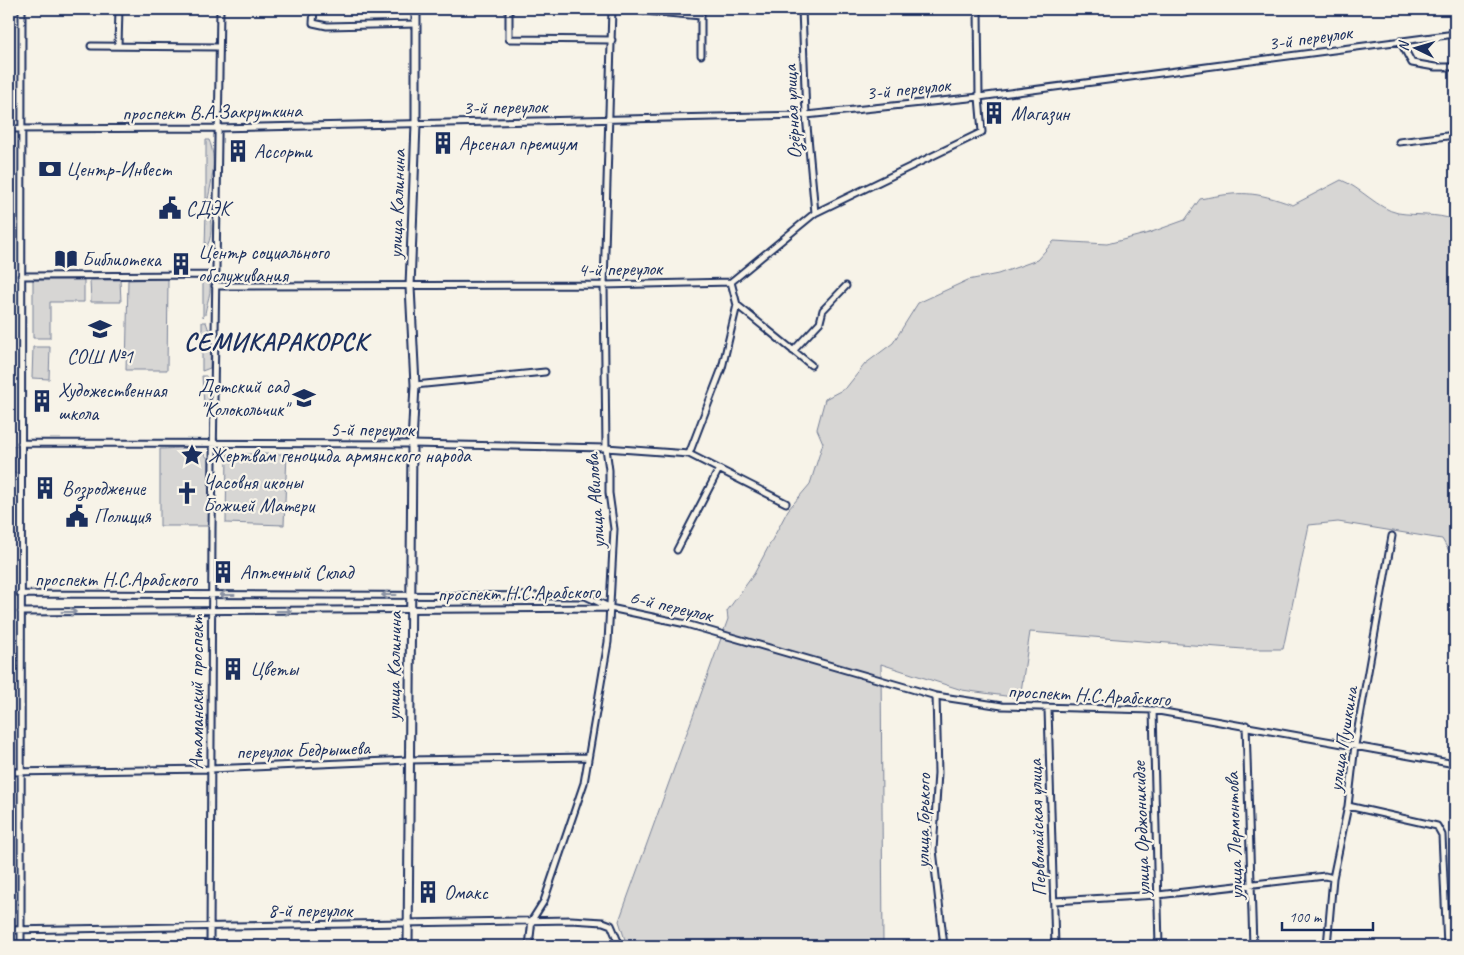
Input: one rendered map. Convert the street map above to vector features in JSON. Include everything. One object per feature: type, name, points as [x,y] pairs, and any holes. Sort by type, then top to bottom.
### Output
[{"type":"main road","name":"улица Калинина","points":[[408,946],[408,760],[412,444],[415,386],[410,287],[416,124],[416,9]]},
{"type":"street","points":[[21,946],[20,129],[22,9]]},
{"type":"street","points":[[118,46],[119,9]]},
{"type":"street","name":"Атаманский проспект","points":[[210,946],[211,595],[220,9]]},
{"type":"street","points":[[314,9],[313,23],[327,26],[416,24]]},
{"type":"street","points":[[509,9],[509,39],[612,40]]},
{"type":"street","name":"улица Авилова","points":[[529,946],[532,920],[544,900],[584,783],[608,642],[614,528],[606,448],[604,285],[607,120],[612,9]]},
{"type":"street","points":[[622,9],[701,16]]},
{"type":"street","points":[[701,9],[701,55]]},
{"type":"street","name":"Озёрная улица","points":[[802,9],[806,115],[814,213]]},
{"type":"street","points":[[689,454],[722,368],[737,304],[731,282],[814,213],[982,132],[979,97],[978,9]]},
{"type":"street","name":"3-й переулок","points":[[416,124],[806,115],[979,97],[1455,34]]},
{"type":"street","points":[[1400,41],[1412,63],[1435,67],[1455,66]]},
{"type":"street","points":[[91,46],[219,47]]},
{"type":"street","name":"проспект В.А.Закруткина","points":[[9,129],[217,128],[416,124]]},
{"type":"street","points":[[1399,142],[1455,135]]},
{"type":"street","points":[[21,276],[215,275]]},
{"type":"street","name":"4-й переулок","points":[[215,286],[410,287],[731,282]]},
{"type":"street","points":[[793,350],[820,322],[823,310],[846,286]]},
{"type":"street","points":[[737,304],[811,365]]},
{"type":"street","points":[[415,386],[546,372]]},
{"type":"street","name":"5-й переулок","points":[[21,443],[412,444],[606,448],[689,454],[786,503]]},
{"type":"street","points":[[677,550],[719,469]]},
{"type":"street","name":"улица Пушкина","points":[[1327,946],[1333,878],[1348,806],[1356,745],[1392,536]]},
{"type":"street","name":"проспект Н.С.Арабского","points":[[20,594],[585,596],[610,608]]},
{"type":"street","name":"проспект Н.С.Арабского","points":[[21,612],[411,611],[610,608]]},
{"type":"street","name":"6-й переулок","points":[[610,608],[726,635]]},
{"type":"street","name":"проспект Н.С.Арабского","points":[[726,635],[936,696],[969,702],[1048,708],[1153,710],[1246,725],[1455,764]]},
{"type":"street","name":"улица Горького","points":[[936,696],[938,773],[933,850],[944,946]]},
{"type":"street","name":"Первомайская улица","points":[[1048,708],[1055,946]]},
{"type":"street","name":"улица Орджоникидзе","points":[[1153,710],[1159,946]]},
{"type":"street","name":"улица Лермонтова","points":[[1246,725],[1253,946]]},
{"type":"street","name":"переулок Бедрышева","points":[[9,772],[210,769],[408,760],[587,757]]},
{"type":"street","points":[[1348,806],[1437,826],[1442,835],[1447,946]]},
{"type":"street","points":[[1054,901],[1158,895],[1324,876],[1333,878]]},
{"type":"street","name":"8-й переулок","points":[[9,930],[210,925],[408,924],[532,920],[587,921],[611,924],[620,946]]},
{"type":"shaded area","points":[[206,140],[209,140],[213,154],[212,177],[208,199],[206,199]]},
{"type":"shaded area","points":[[1341,180],[1391,211],[1405,214],[1441,216],[1455,220],[1455,553],[1449,551],[1442,539],[1338,522],[1309,525],[1283,649],[1243,649],[1030,632],[1020,698],[962,690],[881,664],[883,946],[627,946],[619,921],[728,619],[727,611],[754,574],[788,510],[810,484],[823,443],[817,429],[825,399],[846,388],[865,364],[893,343],[918,303],[968,280],[998,274],[1037,260],[1054,241],[1107,244],[1149,233],[1185,220],[1200,199],[1214,196],[1257,195],[1293,205]]},
{"type":"shaded area","points":[[206,210],[208,210],[209,214],[211,230],[208,245],[205,248]]},
{"type":"shaded area","points":[[203,276],[207,277],[210,285],[205,315],[203,317]]},
{"type":"shaded area","points":[[168,279],[167,370],[126,370],[128,280]]},
{"type":"shaded area","points":[[33,280],[84,280],[84,302],[50,302],[50,338],[33,338]]},
{"type":"shaded area","points":[[90,280],[120,280],[121,302],[91,302]]},
{"type":"shaded area","points":[[202,322],[206,322],[211,337],[210,368],[202,371]]},
{"type":"shaded area","points":[[33,347],[50,347],[49,379],[32,378]]},
{"type":"shaded area","points":[[202,376],[206,376],[210,382],[209,404],[204,404]]},
{"type":"shaded area","points":[[10,446],[18,446],[18,473],[10,473]]},
{"type":"shaded area","points":[[160,449],[194,449],[205,455],[209,461],[209,526],[160,526]]},
{"type":"shaded area","points":[[227,454],[287,454],[284,525],[226,523]]},
{"type":"place","name":"Магазин","points":[[994,113]]},
{"type":"place","name":"Арсенал премиум","points":[[443,143]]},
{"type":"place","name":"Ассорти","points":[[238,151]]},
{"type":"place","name":"Центр-Инвест","points":[[50,169]]},
{"type":"place","name":"СДЭК","points":[[170,208]]},
{"type":"place","name":"Библиотека","points":[[66,259]]},
{"type":"place","name":"Центр социального обслуживания","points":[[181,264]]},
{"type":"place","name":"СОШ №1","points":[[100,329]]},
{"type":"place","name":"Детский сад \"Колокольчик\"","points":[[304,398]]},
{"type":"place","name":"Художественная школа","points":[[42,401]]},
{"type":"place","name":"Жертвам геноцида армянского народа","points":[[192,455]]},
{"type":"place","name":"Возроджение","points":[[45,488]]},
{"type":"place","name":"Часовня иконы Божией Матери","points":[[187,493]]},
{"type":"place","name":"Полиция","points":[[77,516]]},
{"type":"place","name":"Аптечный Склад","points":[[223,572]]},
{"type":"place","name":"Цветы","points":[[233,669]]},
{"type":"place","name":"Омакс","points":[[428,892]]},
{"type":"district","name":"СЕМИКАРАКОРСК","points":[[276,342]]}]
